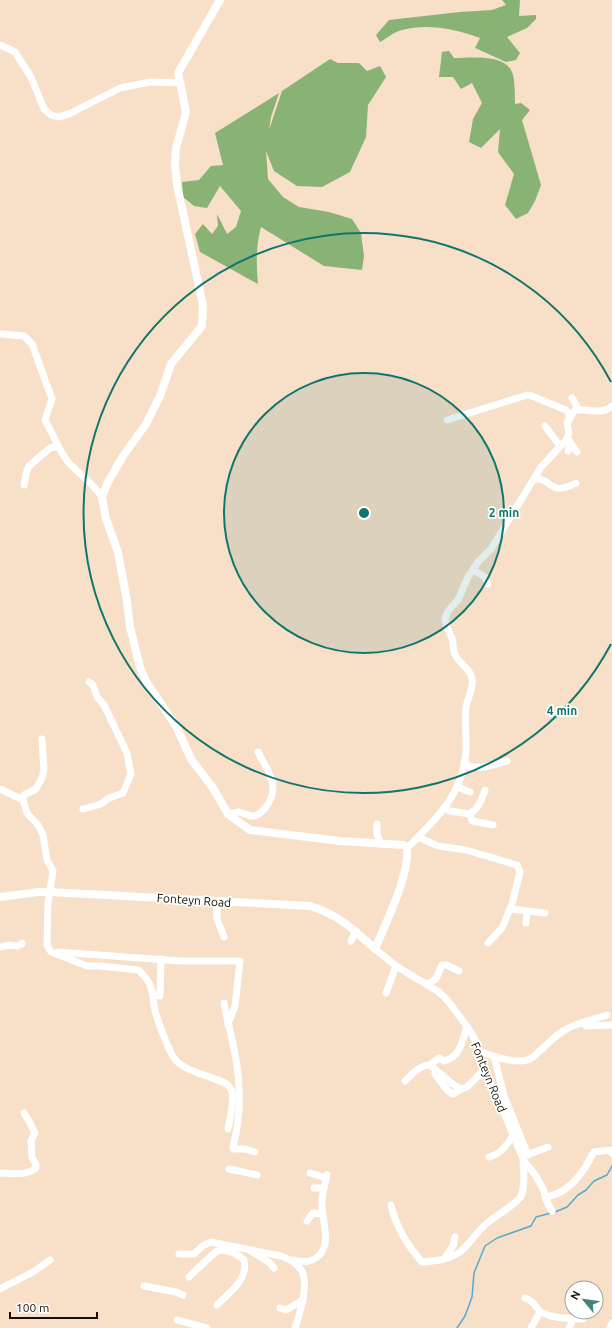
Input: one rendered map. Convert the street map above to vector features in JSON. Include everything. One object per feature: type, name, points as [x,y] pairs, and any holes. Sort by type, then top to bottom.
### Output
[{"type":"street","points":[[102,496],[123,456],[146,424],[160,396],[171,364],[202,326],[203,305],[177,185],[175,165],[176,148],[186,112],[178,73],[220,0]]},
{"type":"street","points":[[0,45],[15,52],[32,77],[44,109],[51,115],[58,117],[69,114],[120,88],[150,82],[180,83]]},
{"type":"street","points":[[0,334],[24,336],[32,344],[52,399],[45,420],[62,454],[102,496],[106,519],[118,552],[130,627],[140,667],[147,683],[176,726],[191,759],[214,788],[228,814],[250,830],[381,844],[404,845],[408,848]]},
{"type":"street","points":[[447,420],[527,396],[532,396],[566,410],[569,414],[569,420]]},
{"type":"street","points":[[572,398],[579,410]]},
{"type":"street","points":[[568,451],[569,433],[567,423],[575,410],[607,410],[612,406]]},
{"type":"street","points":[[545,426],[560,446]]},
{"type":"street","points":[[375,949],[402,882],[408,858],[408,848],[445,808],[458,787],[464,762],[466,751],[466,708],[472,688],[472,678],[453,651],[452,639],[445,623],[445,618],[448,611],[458,600],[468,577],[478,562],[491,549],[541,466],[560,446],[569,441]]},
{"type":"street","points":[[569,441],[578,452]]},
{"type":"street","points":[[24,485],[27,470],[30,465],[50,448],[58,446]]},
{"type":"street","points":[[534,479],[542,478],[556,488],[562,488],[576,483]]},
{"type":"street","points":[[473,570],[485,577],[488,584]]},
{"type":"street","points":[[83,809],[101,804],[107,799],[123,793],[131,774],[127,753],[104,705],[97,697],[93,685],[89,682]]},
{"type":"street","points":[[42,739],[44,769],[42,778],[36,789],[24,795],[23,800],[27,813],[38,825],[43,835],[47,860],[53,871],[48,903],[47,944],[52,952],[87,966],[139,970],[150,984],[153,994],[154,1007],[168,1047],[180,1066],[203,1076],[227,1083],[231,1089],[228,1128]]},
{"type":"street","points":[[228,814],[238,812],[254,817],[260,814],[270,801],[273,793],[272,779],[258,752]]},
{"type":"street","points":[[464,762],[470,767],[486,767],[507,761]]},
{"type":"street","points":[[458,787],[470,792]]},
{"type":"street","points":[[0,789],[23,800]]},
{"type":"street","points":[[445,808],[450,811],[470,814],[481,802],[485,790]]},
{"type":"street","points":[[470,814],[472,821],[493,826]]},
{"type":"street","points":[[377,824],[377,834],[381,844]]},
{"type":"street","points":[[418,837],[438,846],[466,850],[517,865],[520,872],[510,909],[502,928],[488,943]]},
{"type":"street","name":"Fonteyn Road","points":[[0,897],[38,892],[154,896],[219,902],[310,906],[324,910],[340,918],[396,966],[439,992],[448,1001],[467,1027],[477,1044],[484,1070],[524,1158],[524,1161],[536,1176],[552,1211]]},
{"type":"street","points":[[219,902],[216,919],[224,937]]},
{"type":"street","points":[[510,909],[545,913]]},
{"type":"street","points":[[526,923],[527,912]]},
{"type":"street","points":[[351,941],[356,931]]},
{"type":"street","points":[[0,947],[10,945],[17,946],[22,943]]},
{"type":"street","points":[[52,952],[161,959],[240,961],[235,1006],[228,1024]]},
{"type":"street","points":[[153,994],[160,996],[161,959]]},
{"type":"street","points":[[427,984],[436,979],[442,965],[447,965],[459,970]]},
{"type":"street","points":[[386,993],[396,966]]},
{"type":"street","points":[[224,1003],[235,1054],[239,1094],[239,1122],[233,1148],[246,1149],[255,1152]]},
{"type":"street","points":[[479,1051],[506,1059],[524,1061],[532,1058],[564,1030],[583,1022],[607,1015]]},
{"type":"street","points":[[583,1022],[586,1026],[612,1025]]},
{"type":"street","points":[[405,1081],[417,1069],[425,1065],[430,1065],[439,1058],[444,1061],[455,1056],[462,1048],[462,1040],[467,1027]]},
{"type":"street","points":[[392,1204],[394,1216],[399,1228],[412,1250],[422,1262],[443,1259],[460,1252],[485,1225],[521,1196],[524,1179],[524,1158],[504,1096],[494,1056]]},
{"type":"street","points":[[430,1065],[451,1083],[461,1089]]},
{"type":"street","points":[[435,1074],[448,1091],[453,1094],[467,1087],[484,1070]]},
{"type":"street","points":[[0,1173],[25,1173],[36,1168],[32,1157],[31,1140],[34,1133],[24,1113]]},
{"type":"street","points":[[489,1157],[502,1151],[513,1135]]},
{"type":"street","points":[[524,1158],[548,1147]]},
{"type":"street","points":[[546,1197],[562,1192],[574,1182],[594,1152],[610,1150],[612,1152]]},
{"type":"street","points":[[229,1169],[257,1175]]},
{"type":"street","points":[[180,1254],[194,1254],[204,1245],[211,1242],[298,1261],[312,1261],[324,1249],[326,1241],[321,1204],[327,1176],[310,1173]]},
{"type":"street","points":[[314,1188],[324,1188]]},
{"type":"street","points":[[307,1221],[313,1213],[323,1214]]},
{"type":"street","points":[[443,1259],[453,1246],[455,1237]]},
{"type":"street","points":[[248,1249],[270,1263],[274,1268]]},
{"type":"street","points":[[189,1277],[216,1251],[224,1250],[232,1252],[244,1260],[245,1265],[243,1273],[235,1289],[217,1305]]},
{"type":"street","points":[[290,1259],[298,1265],[305,1280],[303,1300],[295,1328]]},
{"type":"street","points":[[0,1289],[33,1272],[50,1260]]},
{"type":"street","points":[[144,1286],[176,1292],[183,1295]]},
{"type":"street","points":[[525,1298],[531,1300],[540,1312],[564,1318]]},
{"type":"street","points":[[280,1308],[286,1310],[303,1300]]},
{"type":"street","points":[[533,1326],[540,1312]]},
{"type":"street","points":[[177,1320],[207,1328]]},
{"type":"street","points":[[610,1328],[612,1324]]},
{"type":"green space","points":[[502,0],[520,0],[519,16],[536,15],[536,19],[527,28],[507,37],[520,53],[516,60],[506,62],[475,48],[480,38],[441,28],[421,27],[402,30],[380,42],[376,35],[389,20],[492,10],[506,5]]},
{"type":"green space","points":[[449,51],[454,58],[477,57],[494,59],[508,66],[514,79],[515,104],[521,103],[530,110],[522,120],[541,185],[535,201],[528,213],[516,219],[505,205],[514,174],[498,152],[500,129],[481,148],[469,142],[473,119],[482,103],[472,83],[461,89],[453,77],[439,77],[442,52]]},
{"type":"green space","points":[[330,59],[338,63],[359,63],[367,71],[380,66],[386,77],[368,105],[366,137],[350,172],[322,187],[297,186],[274,171],[266,151],[268,179],[283,197],[299,207],[329,212],[352,219],[361,233],[364,256],[362,270],[324,266],[261,227],[257,255],[258,284],[200,252],[195,234],[203,224],[212,234],[218,226],[217,214],[227,234],[236,227],[241,211],[220,186],[207,208],[194,206],[183,197],[182,182],[199,180],[211,166],[223,165],[215,133],[279,93],[271,117],[269,130],[282,91]]},
{"type":"waterway","points":[[555,1212],[567,1207],[594,1181],[607,1175],[612,1166]]},
{"type":"waterway","points":[[457,1328],[465,1316],[472,1297],[474,1273],[485,1246],[497,1238],[531,1226],[536,1217],[551,1213]]}]
